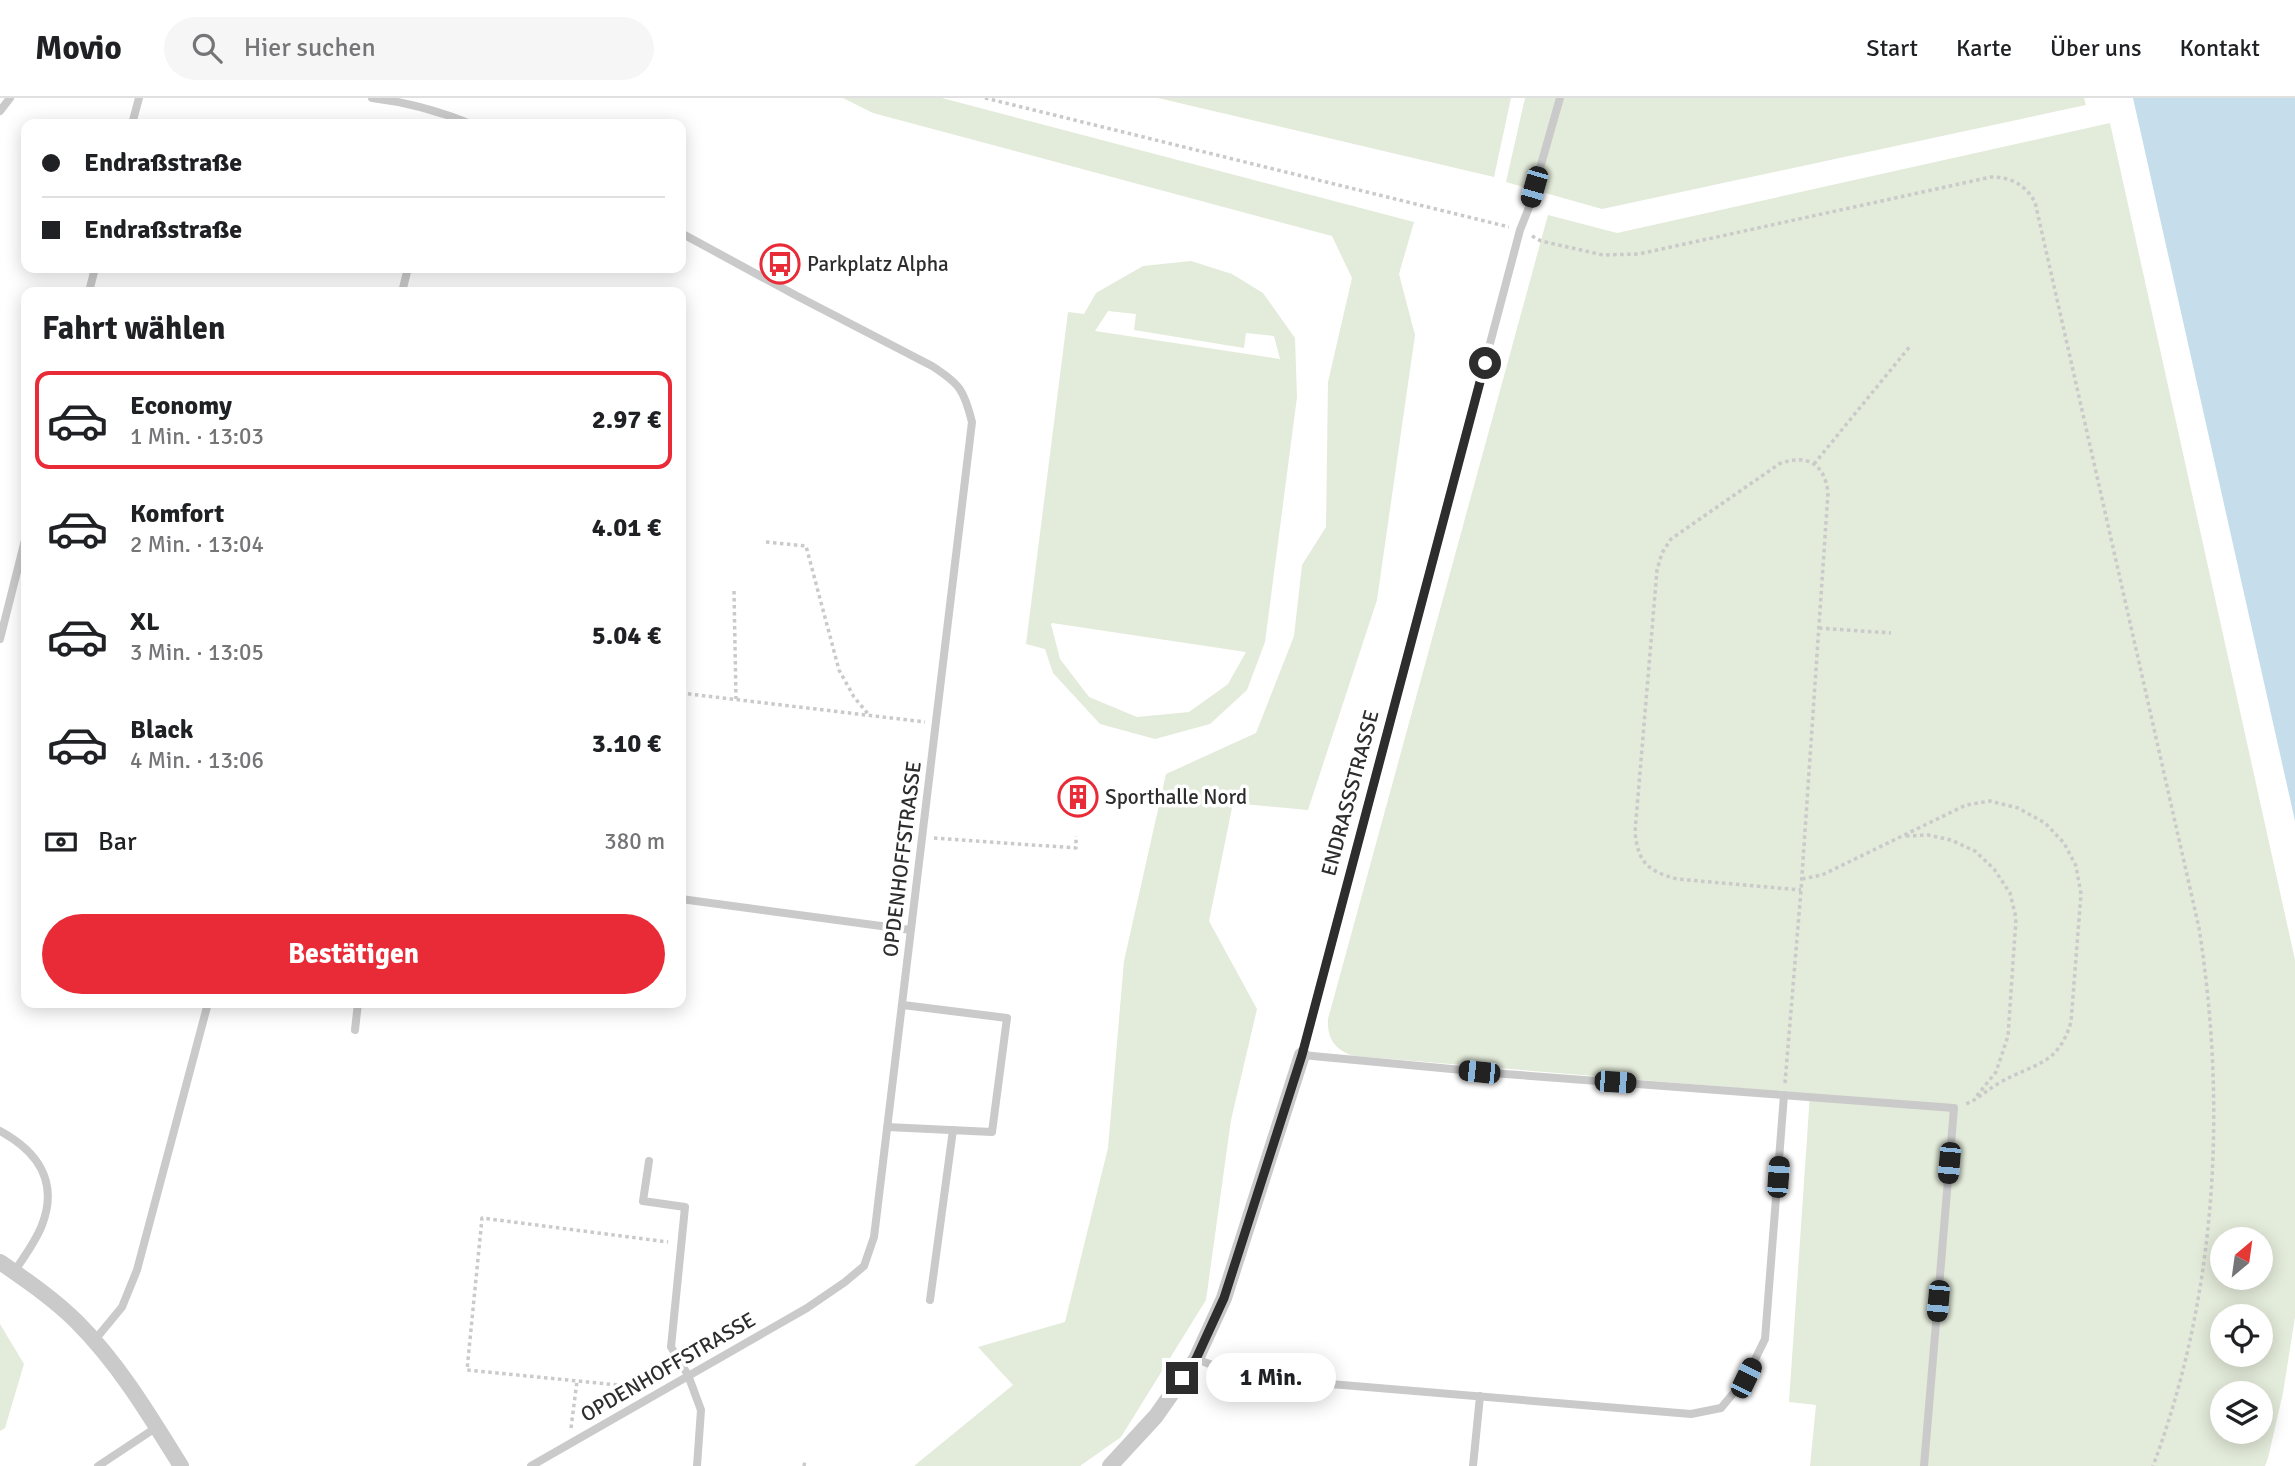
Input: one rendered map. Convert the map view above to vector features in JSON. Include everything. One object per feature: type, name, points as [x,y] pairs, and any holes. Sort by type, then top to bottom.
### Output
[{"type":"street","name":"ENDRASSSTRASSE","points":[[1110,1466],[1156,1416],[1196,1359],[1224,1298],[1302,1055]]},
{"type":"street","points":[[0,1262],[76,1322],[94,1341],[130,1387],[181,1466]]},
{"type":"lane","points":[[0,111],[10,98]]},
{"type":"lane","points":[[133,119],[139,98]]},
{"type":"lane","points":[[372,98],[395,101],[446,119]]},
{"type":"lane","name":"ENDRASSSTRASSE","points":[[1302,1055],[1520,230],[1560,98]]},
{"type":"lane","name":"OPDENHOFFSTRASSE","points":[[531,1466],[807,1308],[864,1266],[874,1237],[972,422],[966,397],[953,380],[932,366],[686,236]]},
{"type":"lane","points":[[0,639],[21,557]]},
{"type":"lane","points":[[686,900],[911,930]]},
{"type":"lane","points":[[887,1127],[992,1132],[1007,1018],[903,1005]]},
{"type":"lane","points":[[94,1341],[122,1307],[137,1270],[207,1008]]},
{"type":"lane","points":[[355,1030],[357,1008]]},
{"type":"lane","points":[[1302,1055],[1505,1074],[1954,1108],[1924,1466]]},
{"type":"lane","points":[[1196,1359],[1245,1377],[1691,1414],[1721,1408],[1746,1378],[1765,1339],[1784,1096]]},
{"type":"lane","points":[[930,1300],[953,1130]]},
{"type":"lane","points":[[0,1131],[27,1148],[38,1161],[47,1192],[47,1208],[42,1226],[14,1272]]},
{"type":"lane","points":[[649,1161],[643,1201],[685,1207],[671,1347],[688,1375],[701,1410],[697,1466]]},
{"type":"lane","points":[[1473,1466],[1480,1396]]},
{"type":"lane","points":[[98,1466],[157,1427]]},
{"type":"path","points":[[985,98],[1520,230],[1541,241],[1603,255],[1627,255],[1991,177],[2012,179],[2021,185],[2035,202],[2194,907],[2208,985],[2212,1036],[2213,1136],[2207,1240],[2187,1353],[2164,1438],[2153,1466]]},
{"type":"path","points":[[1814,464],[1911,345]]},
{"type":"path","points":[[1784,1096],[1802,879],[1828,493],[1827,481],[1822,471],[1814,464],[1791,459],[1779,464],[1671,539],[1662,553],[1657,570],[1635,832],[1637,850],[1645,864],[1659,874],[1677,880],[1801,890]]},
{"type":"path","points":[[766,542],[806,546],[839,670],[854,697],[869,716]]},
{"type":"path","points":[[734,591],[736,699]]},
{"type":"path","points":[[1819,628],[1891,633]]},
{"type":"path","points":[[686,694],[935,723]]},
{"type":"path","points":[[1802,879],[1822,875],[1966,805],[1990,801],[2018,808],[2045,823],[2064,843],[2076,866],[2081,894],[2071,1021],[2066,1038],[2044,1062],[1954,1108]]},
{"type":"path","points":[[1898,838],[1928,835],[1951,840],[1975,851],[1994,869],[2010,892],[2016,918],[2008,1035],[1996,1072],[1970,1102]]},
{"type":"path","points":[[922,837],[1076,848],[1076,836]]},
{"type":"path","points":[[638,1387],[467,1370],[482,1218],[681,1243]]},
{"type":"path","points":[[577,1381],[571,1428],[578,1438]]},
{"type":"green space","points":[[843,98],[942,98],[1414,222],[1399,274],[1415,335],[1377,600],[1308,810],[1233,803],[1209,921],[1257,1009],[1231,1120],[1206,1300],[1121,1437],[1080,1466],[914,1466],[1013,1385],[978,1347],[1065,1322],[1108,1148],[1124,961],[1166,774],[1256,733],[1294,636],[1302,565],[1326,527],[1328,382],[1352,278],[1332,236],[873,113]]},
{"type":"green space","points":[[1158,98],[1511,98],[1494,177]]},
{"type":"green space","points":[[1525,98],[2084,98],[2086,105],[1602,209],[1506,182]]},
{"type":"green space","points":[[2110,123],[2295,960],[2295,1317],[2273,1436],[2273,1381],[2210,1381],[2210,1444],[2271,1444],[2265,1466],[1810,1466],[1816,1405],[1789,1402],[1810,1094],[1354,1056],[1342,1051],[1331,1038],[1328,1019],[1548,215],[1617,233]]},
{"type":"green space","points":[[1191,261],[1232,274],[1263,293],[1295,338],[1297,397],[1265,642],[1247,690],[1210,724],[1155,739],[1100,724],[1053,673],[1045,649],[1026,644],[1068,312],[1084,314],[1096,293],[1143,266]],"holes":[[[1108,311],[1136,314],[1134,330],[1244,348],[1246,333],[1274,336],[1280,359],[1095,331]],[[1052,623],[1246,652],[1228,684],[1189,712],[1137,717],[1089,697],[1060,659]]]},
{"type":"green space","points":[[0,1324],[24,1364],[5,1428],[0,1431]]},
{"type":"water","points":[[2133,98],[2295,98],[2295,821]]},
{"type":"place","name":"Parkplatz Alpha","points":[[780,264]]},
{"type":"place","name":"Sporthalle Nord","points":[[1078,797]]},
{"type":"route","points":[[1182,1378],[1196,1359],[1224,1298],[1302,1055],[1485,363]]}]
